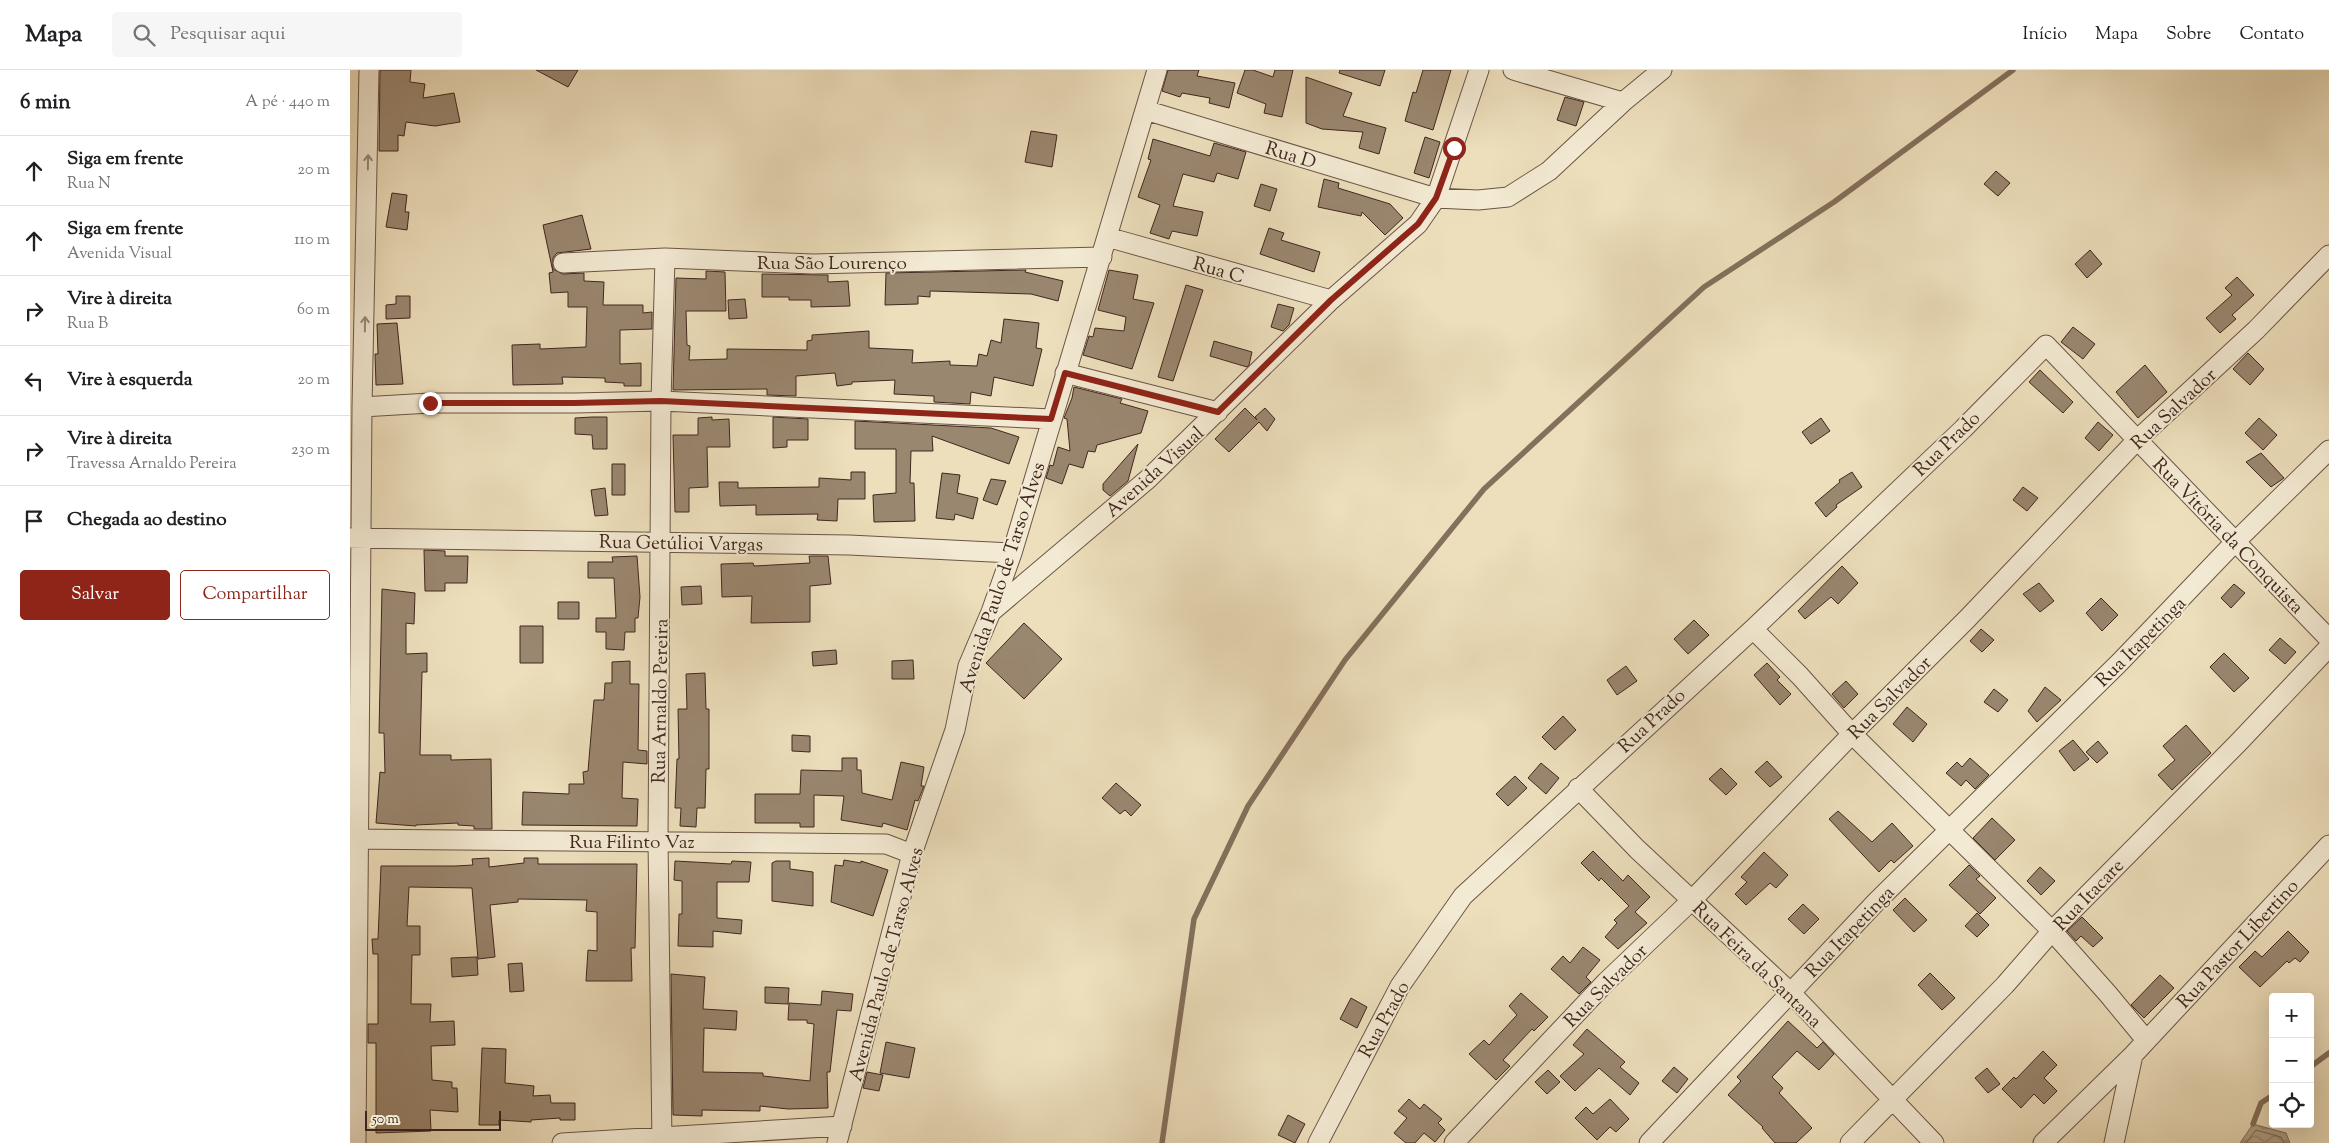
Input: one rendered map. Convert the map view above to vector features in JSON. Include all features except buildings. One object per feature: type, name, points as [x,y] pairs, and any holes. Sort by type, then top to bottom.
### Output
[{"type":"street","points":[[356,1143],[356,538],[362,407],[359,218],[369,70]]},
{"type":"street","name":"Avenida Paulo de Tarso Alves","points":[[840,1134],[912,854],[955,730],[968,666],[991,612],[1012,553],[1157,70]]},
{"type":"street","name":"Avenida Visual","points":[[991,612],[1148,479],[1331,300],[1418,224],[1436,198],[1479,70]]},
{"type":"street","points":[[1514,70],[1623,102]]},
{"type":"street","points":[[1436,198],[1478,200],[1508,197],[1549,171],[1623,102],[1662,70]]},
{"type":"street","name":"Rua D","points":[[1145,110],[1436,198]]},
{"type":"street","name":"Rua C","points":[[1107,237],[1331,300]]},
{"type":"street","name":"Rua Salvador","points":[[1454,1143],[1599,990],[1692,900],[1852,734],[1968,618],[2137,440],[2256,330],[2329,255]]},
{"type":"street","name":"Rua São Lourenço","points":[[563,263],[665,258],[813,264],[1102,257]]},
{"type":"street","name":"Rua Arnaldo Pereira","points":[[662,1141],[658,840],[661,401],[665,258]]},
{"type":"street","name":"Rua Vitôria da Conquista","points":[[2046,345],[2329,639]]},
{"type":"street","name":"Rua Prado","points":[[1318,1143],[1400,986],[1463,896],[1578,788],[1753,629],[1963,429],[2046,345]]},
{"type":"street","points":[[1065,373],[1218,412]]},
{"type":"street","points":[[362,407],[430,403],[661,401],[1051,419]]},
{"type":"street","name":"Rua Itapetinga","points":[[1649,1143],[1790,992],[1949,830],[2126,655],[2235,542],[2329,450]]},
{"type":"street","name":"Rua Getúlioi Vargas","points":[[356,538],[848,545],[1012,553]]},
{"type":"street","points":[[1753,629],[1800,676],[1852,734],[2052,931],[2146,1040]]},
{"type":"street","name":"Rua Itacare","points":[[1850,1143],[2005,985],[2052,931],[2238,743],[2329,647]]},
{"type":"street","name":"Rua Feira da Santana","points":[[1578,788],[1637,849],[1790,992],[1934,1143]]},
{"type":"street","name":"Rua Filinto Vaz","points":[[355,839],[658,840],[886,844],[912,854]]},
{"type":"street","name":"Rua Pastor Libertino","points":[[2043,1143],[2133,1055],[2329,845]]},
{"type":"street","points":[[2114,1143],[2133,1055]]},
{"type":"street","points":[[562,1143],[840,1134]]},
{"type":"water","points":[[2253,1124],[2286,1133],[2290,1143],[2240,1143]]},
{"type":"waterway","points":[[1162,1143],[1194,919],[1248,806],[1345,660],[1484,489],[1704,287],[1834,202],[2013,70]]},
{"type":"waterway","points":[[2314,1064],[2329,1053]]},
{"type":"waterway","points":[[2253,1124],[2261,1103],[2269,1098]]},
{"type":"route","points":[[430,403],[661,401],[1051,419],[1065,373],[1218,412],[1331,300],[1418,224],[1436,198],[1454,148]]}]
